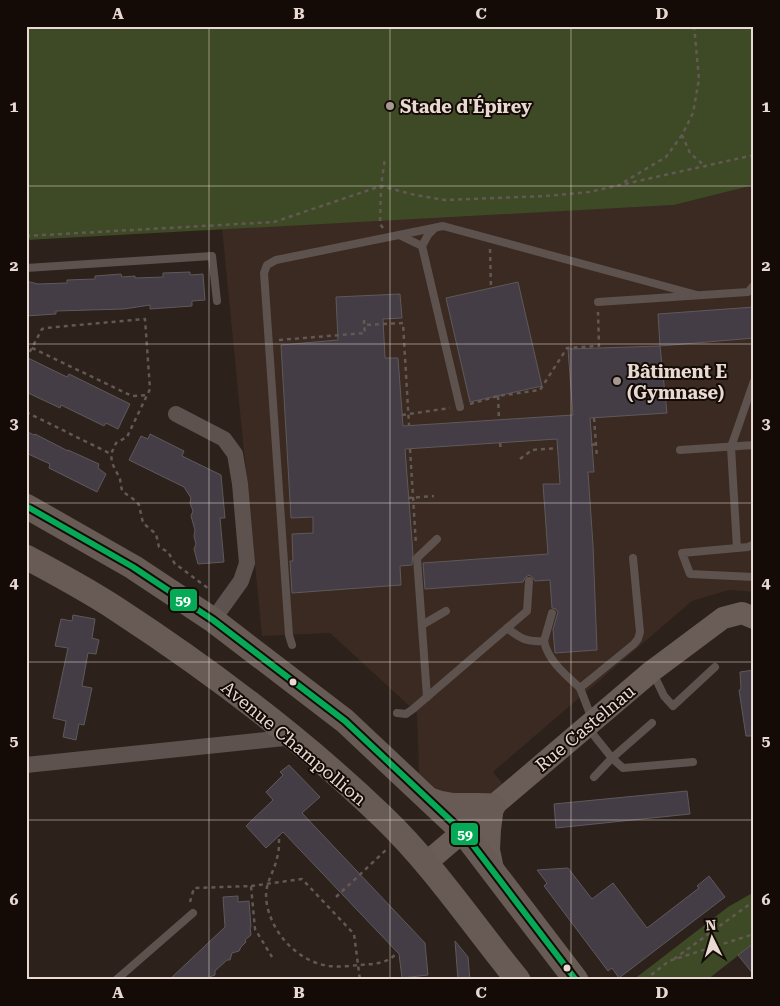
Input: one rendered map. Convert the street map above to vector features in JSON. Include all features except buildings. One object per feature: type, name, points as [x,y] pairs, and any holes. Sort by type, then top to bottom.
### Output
[{"type":"main road","points":[[26,506],[134,567],[213,620],[345,721],[462,832],[576,980]]},
{"type":"main road","name":"Avenue Champollion","points":[[26,557],[113,607],[208,672],[294,737],[383,817],[426,863],[516,979]]},
{"type":"main road","points":[[430,800],[439,804],[456,806],[493,806]]},
{"type":"street","points":[[176,414],[224,439],[235,454],[240,484],[247,563],[241,581],[213,620]]},
{"type":"street","name":"Rue Castelnau","points":[[426,863],[652,671],[723,618],[742,613],[754,618]]},
{"type":"street","points":[[26,765],[294,737]]},
{"type":"street","points":[[493,806],[489,850],[494,874]]},
{"type":"lane","points":[[292,645],[288,635],[264,273],[267,265],[276,260],[443,226],[697,295]]},
{"type":"lane","points":[[436,227],[428,235],[422,246],[460,407]]},
{"type":"lane","points":[[399,235],[422,246]]},
{"type":"lane","points":[[26,268],[212,256],[217,301]]},
{"type":"lane","points":[[598,302],[748,292],[754,285]]},
{"type":"lane","points":[[737,548],[731,446],[754,381]]},
{"type":"lane","points":[[680,450],[754,445]]},
{"type":"lane","points":[[427,697],[417,558],[437,539]]},
{"type":"lane","points":[[754,544],[748,547],[682,553],[690,574],[754,577]]},
{"type":"lane","points":[[580,688],[638,639],[640,632],[633,558]]},
{"type":"lane","points":[[396,713],[406,714],[527,610],[529,581]]},
{"type":"lane","points":[[422,625],[446,611]]},
{"type":"lane","points":[[552,613],[544,641],[546,650],[557,666],[580,688],[590,724],[612,758],[623,768],[692,762]]},
{"type":"lane","points":[[507,628],[519,638],[529,642],[544,641]]},
{"type":"lane","points":[[652,671],[664,696],[673,706],[715,667]]},
{"type":"lane","points":[[594,777],[612,758],[652,723]]},
{"type":"lane","points":[[116,980],[193,913]]},
{"type":"path","points":[[621,184],[666,157],[682,135],[693,113],[699,79],[694,26]]},
{"type":"path","points":[[682,135],[690,153],[706,167]]},
{"type":"path","points":[[26,236],[274,222],[381,186],[415,195],[445,200],[546,196],[589,192],[754,155]]},
{"type":"path","points":[[385,158],[381,186],[380,224],[386,230],[399,235]]},
{"type":"path","points":[[490,238],[491,288]]},
{"type":"path","points":[[402,415],[460,407],[498,396],[540,390],[567,348],[599,346],[598,302]]},
{"type":"path","points":[[26,359],[42,329],[45,328],[145,320],[150,389],[127,437],[116,443],[111,454],[112,463],[120,479],[122,491],[139,505],[143,523],[156,534],[159,547],[168,552],[175,564],[209,589]]},
{"type":"path","points":[[269,340],[365,333],[364,320]]},
{"type":"path","points":[[364,325],[402,323],[409,425]]},
{"type":"path","points":[[32,348],[132,396],[148,395]]},
{"type":"path","points":[[498,396],[499,420]]},
{"type":"path","points":[[26,412],[111,454]]},
{"type":"path","points":[[594,418],[597,458]]},
{"type":"path","points":[[500,443],[501,450]]},
{"type":"path","points":[[591,445],[596,444]]},
{"type":"path","points":[[520,459],[532,450],[558,448]]},
{"type":"path","points":[[410,449],[417,558]]},
{"type":"path","points":[[408,498],[434,496]]},
{"type":"path","points":[[336,897],[401,836]]},
{"type":"path","points":[[279,839],[277,859],[267,885],[267,907],[279,934],[297,952],[329,966],[383,963],[395,954]]},
{"type":"path","points":[[193,913],[189,906],[194,888],[267,885],[302,879],[354,934],[360,980]]},
{"type":"path","points":[[251,886],[255,929],[272,957]]},
{"type":"path","points":[[645,980],[754,901]]},
{"type":"path","points":[[670,961],[754,934]]},
{"type":"shaded area","points":[[754,185],[754,592],[729,590],[692,601],[493,772],[510,792],[463,832],[419,774],[417,713],[330,633],[262,636],[222,228],[674,205]]},
{"type":"green space","name":"Stade d'Épirey","points":[[26,26],[754,26],[754,185],[674,205],[26,240]]},
{"type":"green space","points":[[754,892],[754,943],[707,980],[633,980],[728,907]]},
{"type":"transit line","name":"59","points":[[26,506],[133,567],[213,620],[345,721],[463,832],[576,980]]},
{"type":"place","name":"Stade d'Épirey","points":[[390,106]]},
{"type":"place","name":"Bâtiment E (Gymnase)","points":[[617,381]]}]
